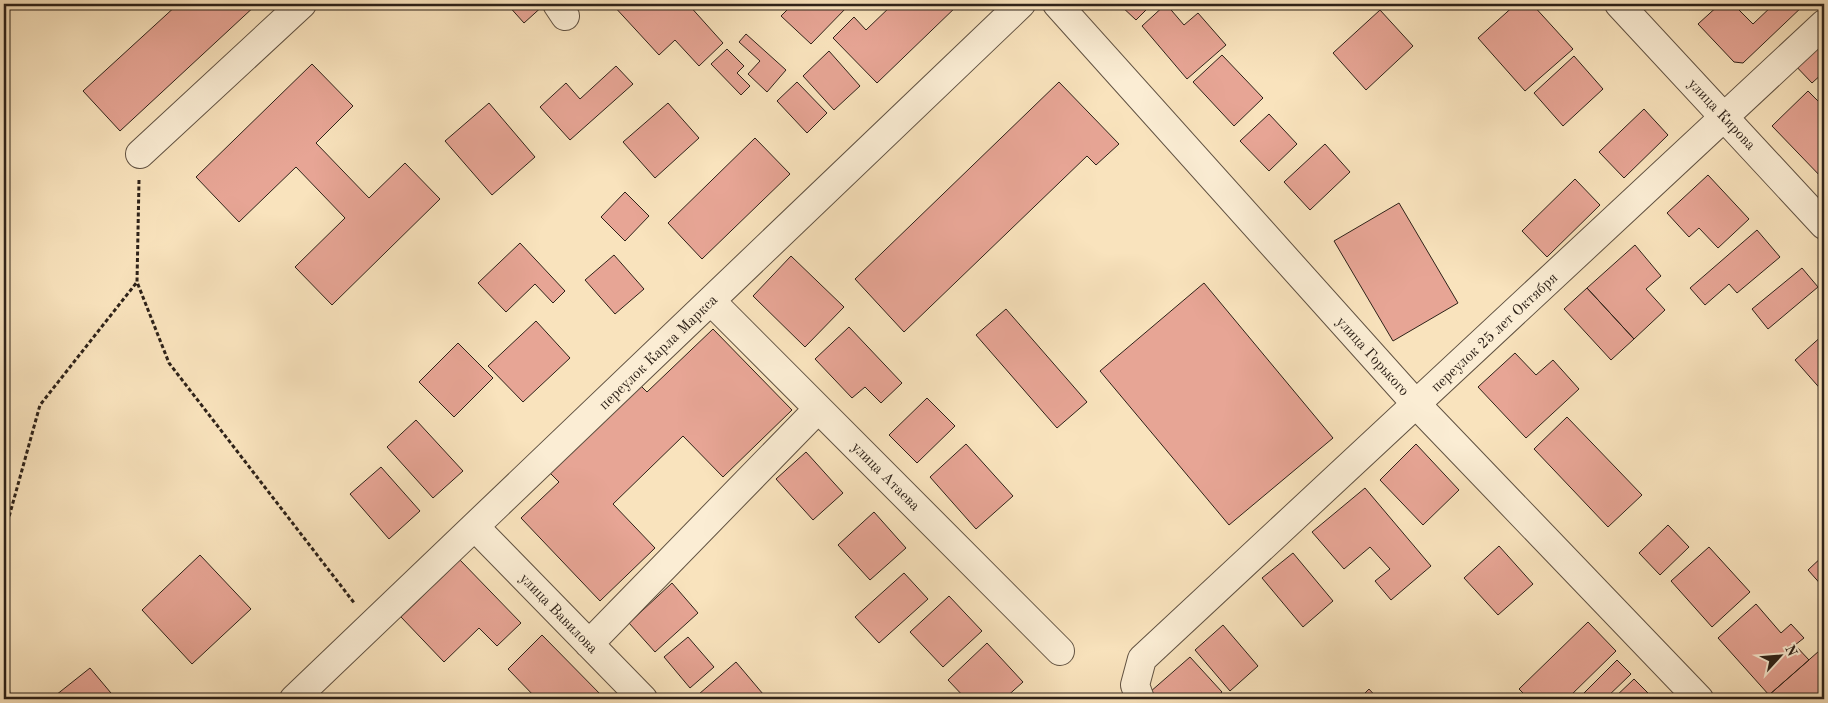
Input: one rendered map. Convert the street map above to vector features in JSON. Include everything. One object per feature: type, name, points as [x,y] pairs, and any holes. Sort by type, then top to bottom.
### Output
[{"type":"street","points":[[140,154],[302,4]]},
{"type":"street","name":"переулок Карла Маркса","points":[[294,699],[1021,4]]},
{"type":"street","name":"улица Горького","points":[[1057,4],[1416,404],[1699,699]]},
{"type":"street","name":"улица Кирова","points":[[1618,4],[1824,225]]},
{"type":"street","name":"переулок 25 лет Октября","points":[[1140,699],[1135,685],[1142,659],[1824,24]]},
{"type":"street","name":"улица Атаева","points":[[711,301],[1060,651]]},
{"type":"street","points":[[589,644],[818,409]]},
{"type":"street","name":"улица Вавилова","points":[[474,527],[643,699]]},
{"type":"path","points":[[140,154],[137,282],[169,363],[371,625]]},
{"type":"path","points":[[4,535],[40,405],[137,282]]},
{"type":"path","points":[[4,580],[9,699]]},
{"type":"building","points":[[178,4],[257,4],[120,131],[83,91]]},
{"type":"building","points":[[507,4],[545,4],[524,23]]},
{"type":"building","points":[[612,4],[688,4],[723,43],[699,66],[675,40],[659,55]]},
{"type":"building","points":[[793,4],[846,4],[848,6],[811,44],[781,16]]},
{"type":"building","points":[[893,4],[959,4],[877,83],[833,38],[854,17],[866,30]]},
{"type":"building","points":[[1119,4],[1152,4],[1136,20]]},
{"type":"building","points":[[1166,4],[1184,25],[1198,13],[1226,45],[1187,79],[1142,26]]},
{"type":"building","points":[[1516,4],[1532,4],[1573,49],[1525,91],[1478,38]]},
{"type":"building","points":[[1683,4],[1696,4],[1689,10]]},
{"type":"building","points":[[1720,4],[1733,4],[1753,24],[1774,4],[1805,4],[1743,63],[1734,62],[1698,24]]},
{"type":"building","points":[[1380,10],[1413,46],[1366,90],[1333,53]]},
{"type":"building","points":[[1824,30],[1824,72],[1812,83],[1791,61]]},
{"type":"building","points":[[746,34],[786,70],[767,92],[748,74],[760,61],[739,42]]},
{"type":"building","points":[[727,49],[744,66],[737,73],[750,86],[741,95],[711,64]]},
{"type":"building","points":[[829,51],[860,86],[834,110],[803,76]]},
{"type":"building","points":[[1222,55],[1263,98],[1234,126],[1193,82]]},
{"type":"building","points":[[1574,56],[1603,89],[1563,126],[1534,93]]},
{"type":"building","points":[[312,64],[353,106],[316,143],[369,198],[405,163],[440,199],[332,305],[295,267],[345,218],[296,167],[239,222],[196,177]]},
{"type":"building","points":[[616,66],[633,84],[570,140],[540,107],[566,83],[580,99]]},
{"type":"building","points":[[797,82],[827,113],[807,133],[777,101]]},
{"type":"building","points":[[1059,82],[1119,144],[1096,165],[1087,156],[904,332],[855,279]]},
{"type":"building","points":[[1808,91],[1824,107],[1824,180],[1772,126]]},
{"type":"building","points":[[489,103],[535,157],[492,195],[445,141]]},
{"type":"building","points":[[668,103],[699,138],[655,178],[623,142]]},
{"type":"building","points":[[1644,109],[1668,135],[1624,178],[1599,152]]},
{"type":"building","points":[[1269,114],[1297,144],[1269,171],[1240,141]]},
{"type":"building","points":[[755,138],[790,174],[702,259],[668,223]]},
{"type":"building","points":[[1325,144],[1350,172],[1310,210],[1284,182]]},
{"type":"building","points":[[1708,175],[1749,219],[1718,248],[1699,228],[1689,237],[1667,213]]},
{"type":"building","points":[[1575,179],[1600,205],[1547,257],[1522,231]]},
{"type":"building","points":[[625,192],[649,216],[625,241],[601,217]]},
{"type":"building","points":[[1399,203],[1458,303],[1393,341],[1334,241]]},
{"type":"building","points":[[1757,230],[1780,257],[1737,293],[1729,284],[1705,305],[1690,288]]},
{"type":"building","points":[[520,243],[565,291],[553,303],[535,284],[506,312],[478,283]]},
{"type":"building","points":[[1635,245],[1661,276],[1646,289],[1665,310],[1634,339],[1587,288]]},
{"type":"building","points":[[614,255],[644,289],[615,314],[585,280]]},
{"type":"building","points":[[791,256],[844,307],[805,347],[753,296]]},
{"type":"building","points":[[1802,268],[1818,287],[1768,329],[1752,309]]},
{"type":"building","points":[[1204,283],[1333,438],[1229,525],[1100,371]]},
{"type":"building","points":[[1587,288],[1634,339],[1611,360],[1564,309]]},
{"type":"building","points":[[1006,309],[1087,402],[1057,428],[976,335]]},
{"type":"building","points":[[536,321],[570,358],[523,402],[488,366]]},
{"type":"building","points":[[849,327],[902,383],[881,403],[865,387],[852,398],[815,359]]},
{"type":"building","points":[[713,329],[792,410],[723,477],[683,436],[613,504],[655,548],[600,601],[521,518],[559,482],[550,473],[640,385],[647,392]]},
{"type":"building","points":[[1824,334],[1824,393],[1795,360]]},
{"type":"building","points":[[458,343],[493,378],[454,417],[419,382]]},
{"type":"building","points":[[1515,353],[1536,375],[1553,360],[1579,389],[1526,438],[1478,387]]},
{"type":"building","points":[[927,398],[955,426],[917,463],[889,435]]},
{"type":"building","points":[[1567,417],[1642,495],[1608,527],[1534,449]]},
{"type":"building","points":[[416,420],[463,471],[433,498],[387,447]]},
{"type":"building","points":[[966,444],[1013,496],[976,529],[930,477]]},
{"type":"building","points":[[1416,444],[1459,490],[1423,525],[1380,480]]},
{"type":"building","points":[[806,452],[843,493],[813,520],[776,479]]},
{"type":"building","points":[[381,467],[420,511],[389,539],[350,494]]},
{"type":"building","points":[[1365,488],[1431,566],[1391,600],[1375,581],[1390,569],[1370,547],[1344,569],[1312,532]]},
{"type":"building","points":[[874,512],[906,548],[870,580],[838,545]]},
{"type":"building","points":[[1668,525],[1689,547],[1660,575],[1639,553]]},
{"type":"building","points":[[1499,546],[1533,584],[1498,615],[1464,578]]},
{"type":"building","points":[[1709,547],[1750,592],[1712,627],[1671,581]]},
{"type":"building","points":[[1293,553],[1333,601],[1303,627],[1262,578]]},
{"type":"building","points":[[200,555],[251,609],[192,664],[142,610]]},
{"type":"building","points":[[1824,555],[1824,588],[1808,570]]},
{"type":"building","points":[[460,560],[521,623],[497,646],[479,628],[444,662],[401,617]]},
{"type":"building","points":[[904,573],[928,599],[879,643],[855,617]]},
{"type":"building","points":[[672,583],[698,613],[655,652],[629,623]]},
{"type":"building","points":[[949,596],[982,631],[943,667],[910,632]]},
{"type":"building","points":[[1756,604],[1781,633],[1791,624],[1804,638],[1795,645],[1809,660],[1769,695],[1718,638]]},
{"type":"building","points":[[1588,622],[1616,651],[1567,699],[1529,699],[1519,689]]},
{"type":"building","points":[[1223,625],[1258,666],[1230,691],[1195,650]]},
{"type":"building","points":[[542,635],[605,699],[537,699],[508,669]]},
{"type":"building","points":[[688,637],[714,667],[690,688],[664,657]]},
{"type":"building","points":[[987,643],[1023,682],[1004,699],[966,699],[948,680]]},
{"type":"building","points":[[1819,651],[1824,657],[1824,699],[1772,699],[1769,695]]},
{"type":"building","points":[[1190,657],[1222,692],[1214,699],[1157,699],[1150,692]]},
{"type":"building","points":[[1617,660],[1631,674],[1605,699],[1578,699]]},
{"type":"building","points":[[736,662],[763,694],[756,699],[703,699],[699,694]]},
{"type":"building","points":[[90,668],[116,699],[51,699]]},
{"type":"building","points":[[1634,679],[1654,699],[1613,699]]},
{"type":"building","points":[[1369,689],[1378,699],[1359,699]]}]
